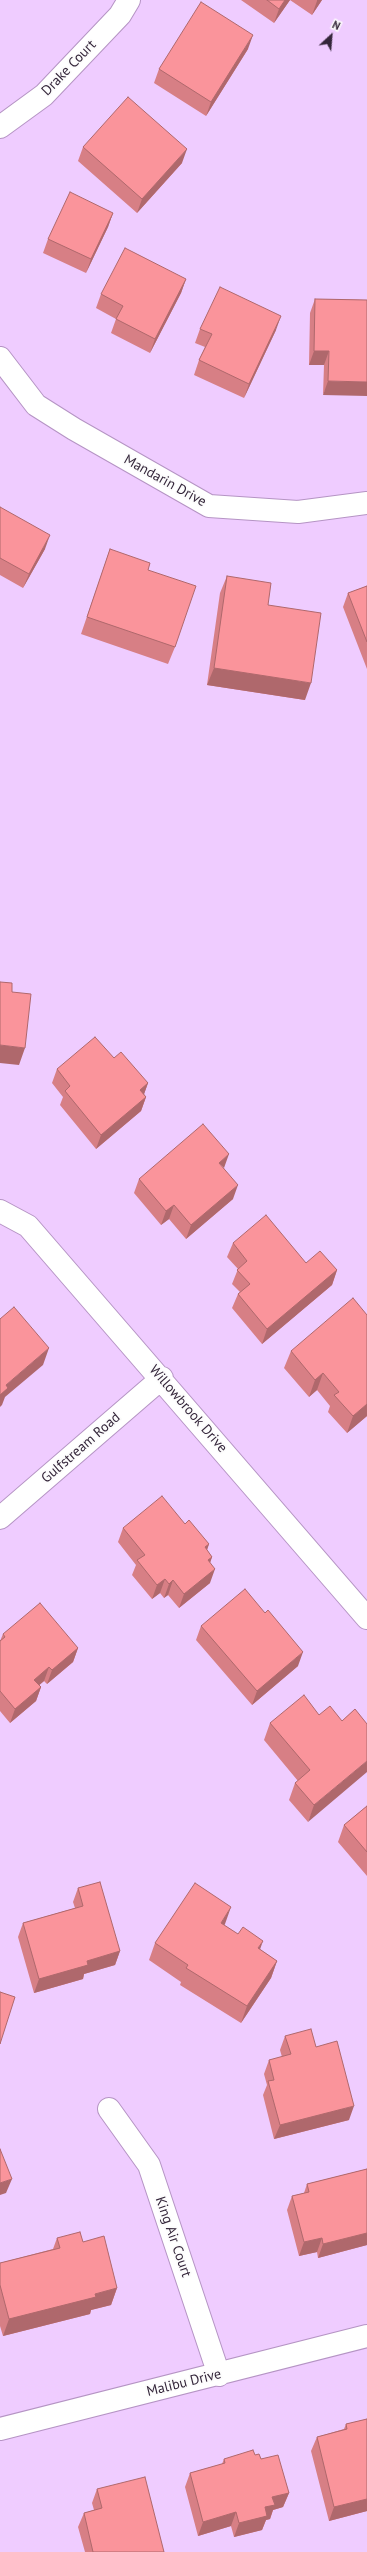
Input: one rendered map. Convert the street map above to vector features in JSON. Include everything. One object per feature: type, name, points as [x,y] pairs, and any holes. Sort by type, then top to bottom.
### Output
[{"type":"street","name":"Drake Court","points":[[0,128],[44,95],[120,15],[129,0]]},
{"type":"street","name":"Mandarin Drive","points":[[0,358],[36,405],[74,429],[209,506],[298,512],[367,504]]},
{"type":"street","name":"Willowbrook Drive","points":[[0,1211],[28,1226],[162,1378],[367,1618]]},
{"type":"street","name":"Gulfstream Road","points":[[0,1518],[162,1378]]},
{"type":"street","name":"King Air Court","points":[[109,2109],[149,2165],[219,2374]]},
{"type":"street","name":"Malibu Drive","points":[[0,2429],[367,2336]]},
{"type":"building","points":[[267,0],[285,0],[279,9]]},
{"type":"building","points":[[201,2],[253,35],[211,102],[159,69]]},
{"type":"building","points":[[128,97],[187,149],[142,199],[83,147]]},
{"type":"building","points":[[70,192],[113,213],[91,259],[48,239]]},
{"type":"building","points":[[125,248],[186,279],[155,339],[116,319],[123,306],[101,294]]},
{"type":"building","points":[[220,287],[281,316],[249,384],[199,360],[212,334],[200,329]]},
{"type":"building","points":[[315,299],[367,300],[367,382],[328,381],[329,351],[314,351]]},
{"type":"building","points":[[0,507],[50,535],[29,574],[0,558]]},
{"type":"building","points":[[110,549],[150,563],[148,570],[196,586],[175,647],[87,617]]},
{"type":"building","points":[[227,576],[271,583],[268,605],[321,613],[311,683],[214,668]]},
{"type":"building","points":[[367,586],[367,642],[348,593]]},
{"type":"building","points":[[0,982],[12,983],[12,992],[31,994],[25,1048],[0,1045]]},
{"type":"building","points":[[95,1037],[114,1058],[121,1052],[148,1083],[140,1090],[146,1097],[101,1135],[65,1091],[70,1086],[57,1069]]},
{"type":"building","points":[[203,1124],[229,1154],[219,1163],[238,1185],[191,1225],[174,1205],[166,1211],[139,1179]]},
{"type":"building","points":[[266,1215],[306,1263],[320,1251],[337,1270],[267,1329],[238,1294],[250,1284],[237,1270],[247,1261],[233,1243]]},
{"type":"building","points":[[353,1298],[367,1315],[367,1404],[353,1416],[334,1395],[339,1392],[323,1373],[315,1380],[291,1351]]},
{"type":"building","points":[[14,1307],[49,1348],[6,1385],[8,1388],[0,1395],[0,1319]]},
{"type":"building","points":[[162,1496],[185,1524],[189,1520],[209,1544],[205,1547],[212,1557],[208,1560],[215,1569],[184,1594],[173,1580],[169,1584],[165,1579],[157,1585],[137,1560],[145,1555],[123,1528]]},
{"type":"building","points":[[245,1589],[265,1613],[268,1610],[303,1652],[257,1691],[201,1626]]},
{"type":"building","points":[[40,1603],[78,1648],[52,1670],[49,1667],[34,1680],[41,1687],[15,1709],[0,1691],[0,1641],[5,1637],[3,1634]]},
{"type":"building","points":[[304,1695],[319,1715],[330,1706],[342,1721],[355,1709],[367,1724],[367,1761],[314,1805],[295,1783],[310,1770],[270,1723]]},
{"type":"building","points":[[367,1806],[367,1852],[344,1825]]},
{"type":"building","points":[[100,1882],[120,1951],[87,1961],[88,1965],[39,1979],[23,1923],[83,1906],[78,1888]]},
{"type":"building","points":[[195,1883],[231,1907],[221,1923],[238,1934],[243,1927],[263,1941],[258,1948],[277,1961],[247,2006],[186,1968],[188,1965],[155,1943]]},
{"type":"building","points":[[0,1992],[15,1997],[0,2044]]},
{"type":"building","points":[[311,2029],[316,2047],[337,2041],[354,2106],[280,2125],[268,2081],[274,2080],[269,2060],[291,2054],[285,2036]]},
{"type":"building","points":[[0,2149],[12,2179],[0,2183]]},
{"type":"building","points":[[367,2169],[367,2233],[323,2244],[322,2238],[304,2242],[292,2196],[309,2192],[307,2184]]},
{"type":"building","points":[[80,2232],[83,2242],[104,2236],[117,2288],[95,2294],[96,2297],[9,2319],[0,2285],[0,2263],[60,2248],[57,2238]]},
{"type":"building","points":[[367,2419],[367,2499],[334,2507],[317,2437],[347,2429],[346,2424]]},
{"type":"building","points":[[253,2450],[255,2455],[259,2454],[261,2459],[278,2455],[289,2493],[272,2497],[275,2505],[265,2507],[267,2516],[239,2523],[236,2512],[203,2522],[190,2473],[225,2463],[224,2459]]},
{"type":"building","points":[[145,2477],[164,2552],[93,2552],[84,2513],[102,2508],[97,2489]]}]
